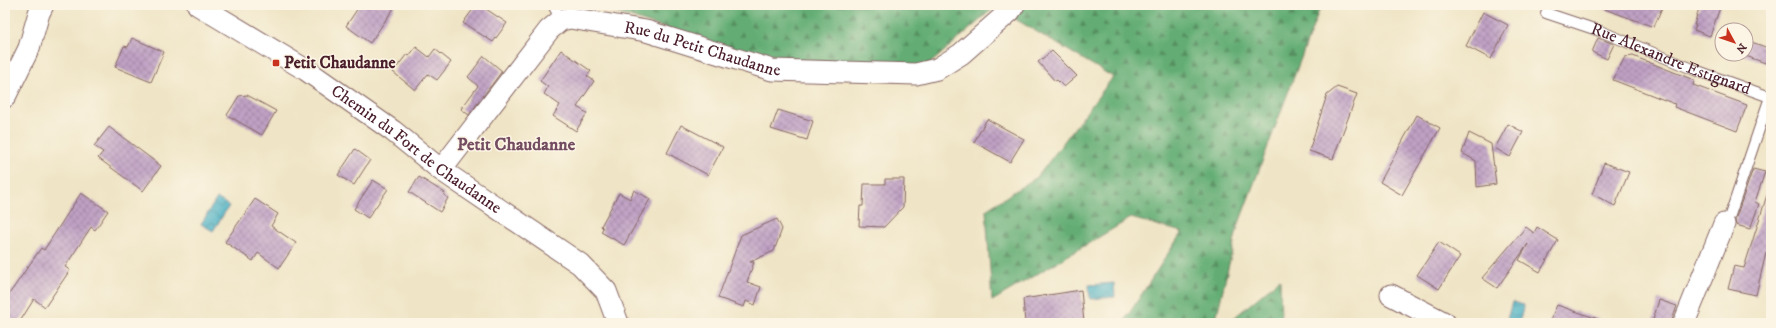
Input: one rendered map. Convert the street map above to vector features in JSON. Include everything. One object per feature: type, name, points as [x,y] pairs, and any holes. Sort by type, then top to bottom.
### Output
[{"type":"street","points":[[5,97],[29,48],[39,13],[43,5]]},
{"type":"street","name":"Chemin du Fort de Chaudanne","points":[[198,5],[306,70],[393,131],[441,170],[580,264],[606,291],[618,323]]},
{"type":"street","name":"Rue du Petit Chaudanne","points":[[441,170],[549,30],[557,13],[570,18],[646,31],[772,70],[916,74],[937,69],[961,54],[1010,11],[1014,5]]},
{"type":"street","name":"Rue Alexandre Estignard","points":[[1684,323],[1724,224]]},
{"type":"street","points":[[1391,295],[1445,323]]},
{"type":"lane","name":"Rue Alexandre Estignard","points":[[1546,13],[1600,31],[1694,70],[1770,97],[1730,215],[1724,224]]},
{"type":"green space","points":[[592,5],[1321,5],[1238,226],[1215,323],[1123,323],[1182,232],[1131,218],[992,301],[986,210],[1038,176],[1113,77],[995,7],[926,67],[762,59]]},
{"type":"green space","points":[[1280,279],[1281,323],[1228,323]]},
{"type":"water","points":[[217,198],[229,206],[213,231],[201,224]]},
{"type":"water","points":[[1114,283],[1115,297],[1090,299],[1089,285]]},
{"type":"water","points":[[1512,302],[1524,305],[1519,323],[1506,323]]},
{"type":"building","points":[[360,5],[396,5],[370,43],[346,26]]},
{"type":"building","points":[[476,5],[480,5],[507,23],[493,42],[463,23]]},
{"type":"building","points":[[1600,5],[1663,5],[1654,27],[1599,7]]},
{"type":"building","points":[[1700,5],[1721,5],[1710,36],[1694,30],[1696,25],[1694,25]]},
{"type":"building","points":[[1483,12],[1508,25],[1491,59],[1466,46]]},
{"type":"building","points":[[132,38],[164,52],[151,82],[115,67],[124,46],[128,47]]},
{"type":"building","points":[[1598,38],[1614,44],[1607,59],[1592,52]]},
{"type":"building","points":[[1754,43],[1771,49],[1771,65],[1754,59]]},
{"type":"building","points":[[416,47],[429,57],[435,49],[451,62],[437,80],[428,74],[415,90],[393,72],[407,54],[409,56]]},
{"type":"building","points":[[561,50],[591,71],[587,76],[594,81],[577,107],[587,113],[576,131],[553,116],[560,105],[544,94],[548,87],[540,81]]},
{"type":"building","points":[[1052,51],[1077,76],[1064,87],[1057,80],[1055,81],[1038,62]]},
{"type":"building","points":[[484,56],[502,71],[469,115],[461,109],[478,86],[468,77]]},
{"type":"building","points":[[1633,56],[1694,80],[1693,85],[1747,105],[1737,131],[1674,107],[1675,104],[1613,80],[1625,57]]},
{"type":"building","points":[[1337,87],[1357,94],[1333,159],[1309,151],[1327,95]]},
{"type":"building","points":[[247,95],[276,111],[262,135],[227,115],[239,96]]},
{"type":"building","points":[[778,110],[813,121],[807,140],[771,129]]},
{"type":"building","points":[[1417,115],[1440,128],[1402,195],[1380,182]]},
{"type":"building","points":[[987,119],[1024,139],[1010,162],[974,142]]},
{"type":"building","points":[[1508,124],[1523,132],[1510,157],[1495,148]]},
{"type":"building","points":[[681,125],[723,147],[708,175],[667,153]]},
{"type":"building","points":[[109,127],[161,166],[143,191],[98,158],[103,152],[94,146]]},
{"type":"building","points":[[1469,133],[1491,144],[1496,184],[1477,187],[1476,161],[1462,153]]},
{"type":"building","points":[[355,149],[370,160],[354,185],[338,175]]},
{"type":"building","points":[[1604,163],[1629,172],[1615,206],[1592,194]]},
{"type":"building","points":[[1753,169],[1765,172],[1755,202],[1759,204],[1750,229],[1736,225],[1735,220]]},
{"type":"building","points":[[419,177],[445,193],[444,195],[448,198],[440,212],[409,192]]},
{"type":"building","points":[[885,179],[904,179],[903,207],[884,227],[859,226],[860,206],[863,206],[864,184],[885,184]]},
{"type":"building","points":[[373,180],[388,189],[368,218],[354,209]]},
{"type":"building","points":[[634,190],[650,199],[624,245],[601,232],[603,228],[601,226],[619,193],[630,199]]},
{"type":"building","points":[[81,193],[108,211],[95,230],[91,227],[65,267],[70,270],[45,307],[34,299],[19,323],[5,323],[5,300],[41,248],[44,250]]},
{"type":"building","points":[[1767,195],[1771,195],[1771,254],[1766,253],[1756,295],[1728,289],[1734,266],[1744,268]]},
{"type":"building","points":[[255,199],[278,214],[271,226],[296,243],[279,268],[258,253],[253,261],[225,242]]},
{"type":"building","points":[[777,219],[782,229],[774,251],[750,262],[754,262],[747,282],[761,287],[755,305],[746,301],[744,307],[718,298],[741,235]]},
{"type":"building","points":[[1526,227],[1534,233],[1537,227],[1558,240],[1540,272],[1519,260],[1528,244],[1497,288],[1482,278]]},
{"type":"building","points":[[1439,242],[1460,256],[1439,289],[1417,275]]},
{"type":"building","points":[[1081,290],[1084,323],[1025,323],[1023,299]]},
{"type":"building","points":[[1659,300],[1677,306],[1671,323],[1652,323]]},
{"type":"building","points":[[1557,305],[1601,320],[1600,323],[1549,323]]},
{"type":"place","name":"Petit Chaudanne","points":[[276,63]]},
{"type":"district","name":"Petit Chaudanne","points":[[516,145]]}]
